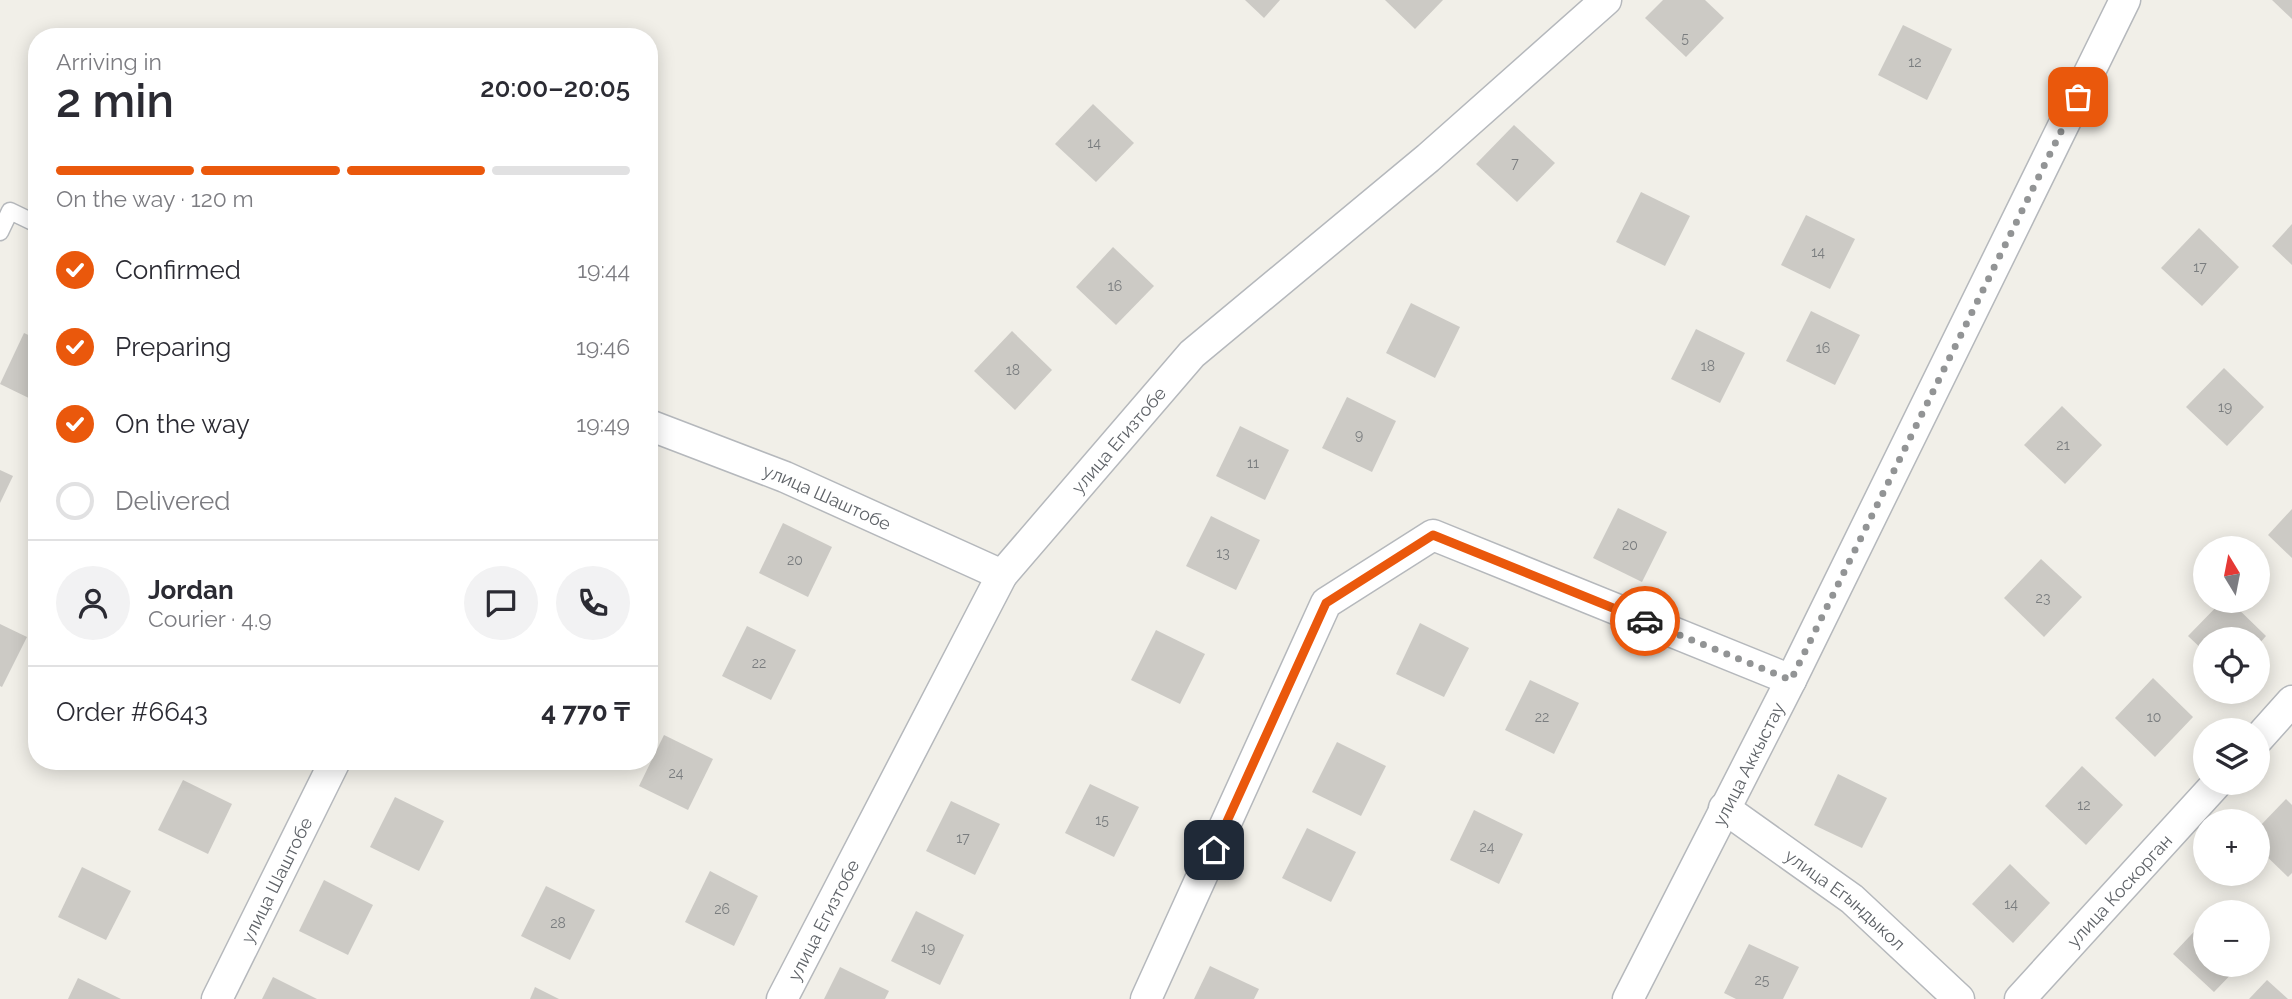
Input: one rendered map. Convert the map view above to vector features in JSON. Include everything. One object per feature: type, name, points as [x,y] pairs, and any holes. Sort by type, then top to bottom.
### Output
[{"type":"street","name":"улица Егизтобе","points":[[782,999],[1002,575],[1192,354],[1428,158],[1606,0]]},
{"type":"street","name":"улица Аккыстау","points":[[1628,999],[1791,680],[2125,0]]},
{"type":"street","name":"улица Шаштобе","points":[[658,428],[785,477],[1002,575]]},
{"type":"street","points":[[1146,999],[1326,603],[1433,535],[1791,680]]},
{"type":"street","points":[[2270,726],[2292,701]]},
{"type":"street","name":"улица Шаштобе","points":[[217,999],[331,770]]},
{"type":"street","name":"улица Коскорган","points":[[2020,999],[2206,795]]},
{"type":"street","name":"улица Егындыкол","points":[[1724,808],[1852,899],[1959,999]]},
{"type":"lane","points":[[0,232],[5,209],[28,220]]},
{"type":"building","points":[[1245,0],[1280,0],[1264,18]]},
{"type":"building","points":[[1385,0],[1443,0],[1415,29]]},
{"type":"building","points":[[1663,0],[1705,0],[1724,18],[1686,57],[1645,18]]},
{"type":"building","points":[[2272,0],[2292,0],[2292,19]]},
{"type":"building","points":[[1903,25],[1952,49],[1927,100],[1878,75]]},
{"type":"building","points":[[1093,104],[1134,143],[1096,182],[1055,144]]},
{"type":"building","points":[[1514,125],[1555,163],[1517,202],[1476,164]]},
{"type":"building","points":[[1641,192],[1690,216],[1665,266],[1616,242]]},
{"type":"building","points":[[1806,215],[1855,239],[1830,289],[1781,265]]},
{"type":"building","points":[[2292,224],[2292,265],[2272,246]]},
{"type":"building","points":[[2199,228],[2239,267],[2202,306],[2161,268]]},
{"type":"building","points":[[1113,247],[1154,286],[1116,325],[1076,287]]},
{"type":"building","points":[[1411,303],[1460,327],[1435,378],[1386,353]]},
{"type":"building","points":[[1811,311],[1860,335],[1835,385],[1786,361]]},
{"type":"building","points":[[1696,329],[1745,353],[1720,403],[1671,379]]},
{"type":"building","points":[[1012,331],[1052,370],[1015,410],[974,371]]},
{"type":"building","points":[[24,333],[28,335],[28,398],[0,384]]},
{"type":"building","points":[[2224,368],[2264,407],[2227,446],[2186,407]]},
{"type":"building","points":[[1347,397],[1396,421],[1372,472],[1322,448]]},
{"type":"building","points":[[2062,406],[2102,445],[2065,484],[2024,445]]},
{"type":"building","points":[[1240,426],[1289,450],[1265,500],[1216,476]]},
{"type":"building","points":[[0,470],[13,476],[0,503]]},
{"type":"building","points":[[1618,508],[1667,532],[1642,582],[1593,558]]},
{"type":"building","points":[[2292,509],[2292,558],[2268,535]]},
{"type":"building","points":[[1211,516],[1260,540],[1236,590],[1186,566]]},
{"type":"building","points":[[783,523],[832,547],[808,597],[759,573]]},
{"type":"building","points":[[2041,559],[2082,597],[2044,637],[2004,598]]},
{"type":"building","points":[[2210,613],[2242,613],[2257,627],[2197,627]]},
{"type":"building","points":[[1420,623],[1469,648],[1444,697],[1396,674]]},
{"type":"building","points":[[0,624],[27,637],[2,687],[0,686]]},
{"type":"building","points":[[747,626],[796,650],[771,700],[722,676]]},
{"type":"building","points":[[1156,630],[1205,654],[1180,704],[1131,680]]},
{"type":"building","points":[[2153,678],[2193,717],[2155,757],[2115,718]]},
{"type":"building","points":[[1530,680],[1579,703],[1554,754],[1505,730]]},
{"type":"building","points":[[664,735],[713,759],[688,810],[639,786],[647,770],[658,770],[658,747]]},
{"type":"building","points":[[1337,742],[1386,766],[1361,816],[1312,792]]},
{"type":"building","points":[[2082,766],[2123,805],[2086,845],[2045,806]]},
{"type":"building","points":[[1838,774],[1887,798],[1862,848],[1814,825]]},
{"type":"building","points":[[183,780],[232,804],[208,854],[158,830]]},
{"type":"building","points":[[1090,784],[1139,807],[1114,857],[1065,833]]},
{"type":"building","points":[[395,797],[444,821],[419,871],[370,847]]},
{"type":"building","points":[[2286,799],[2292,805],[2292,873],[2288,877],[2270,860],[2270,816]]},
{"type":"building","points":[[951,801],[1000,824],[975,875],[926,851]]},
{"type":"building","points":[[1474,810],[1523,834],[1499,884],[1450,860]]},
{"type":"building","points":[[1307,828],[1356,852],[1331,902],[1282,878]]},
{"type":"building","points":[[2010,864],[2050,903],[2013,943],[1972,904]]},
{"type":"building","points":[[82,867],[131,891],[106,940],[58,917]]},
{"type":"building","points":[[710,871],[758,896],[734,946],[685,922]]},
{"type":"building","points":[[324,880],[373,905],[348,955],[299,931]]},
{"type":"building","points":[[546,886],[595,910],[570,960],[521,936]]},
{"type":"building","points":[[916,911],[964,935],[940,985],[891,961]]},
{"type":"building","points":[[2193,933],[2193,973],[2173,954]]},
{"type":"building","points":[[1749,944],[1799,967],[1783,999],[1736,999],[1724,993]]},
{"type":"building","points":[[1210,966],[1259,989],[1254,999],[1194,999]]},
{"type":"building","points":[[840,967],[889,991],[885,999],[824,999]]},
{"type":"building","points":[[273,977],[317,999],[262,999]]},
{"type":"building","points":[[2198,977],[2228,977],[2214,992]]},
{"type":"building","points":[[78,978],[121,999],[68,999]]},
{"type":"building","points":[[2267,980],[2288,999],[2249,999]]},
{"type":"building","points":[[535,987],[559,999],[530,999]]},
{"type":"way so far","points":[[1645,621],[1791,680],[2078,97]]},
{"type":"route","points":[[1214,850],[1326,603],[1433,535],[1645,621]]}]
